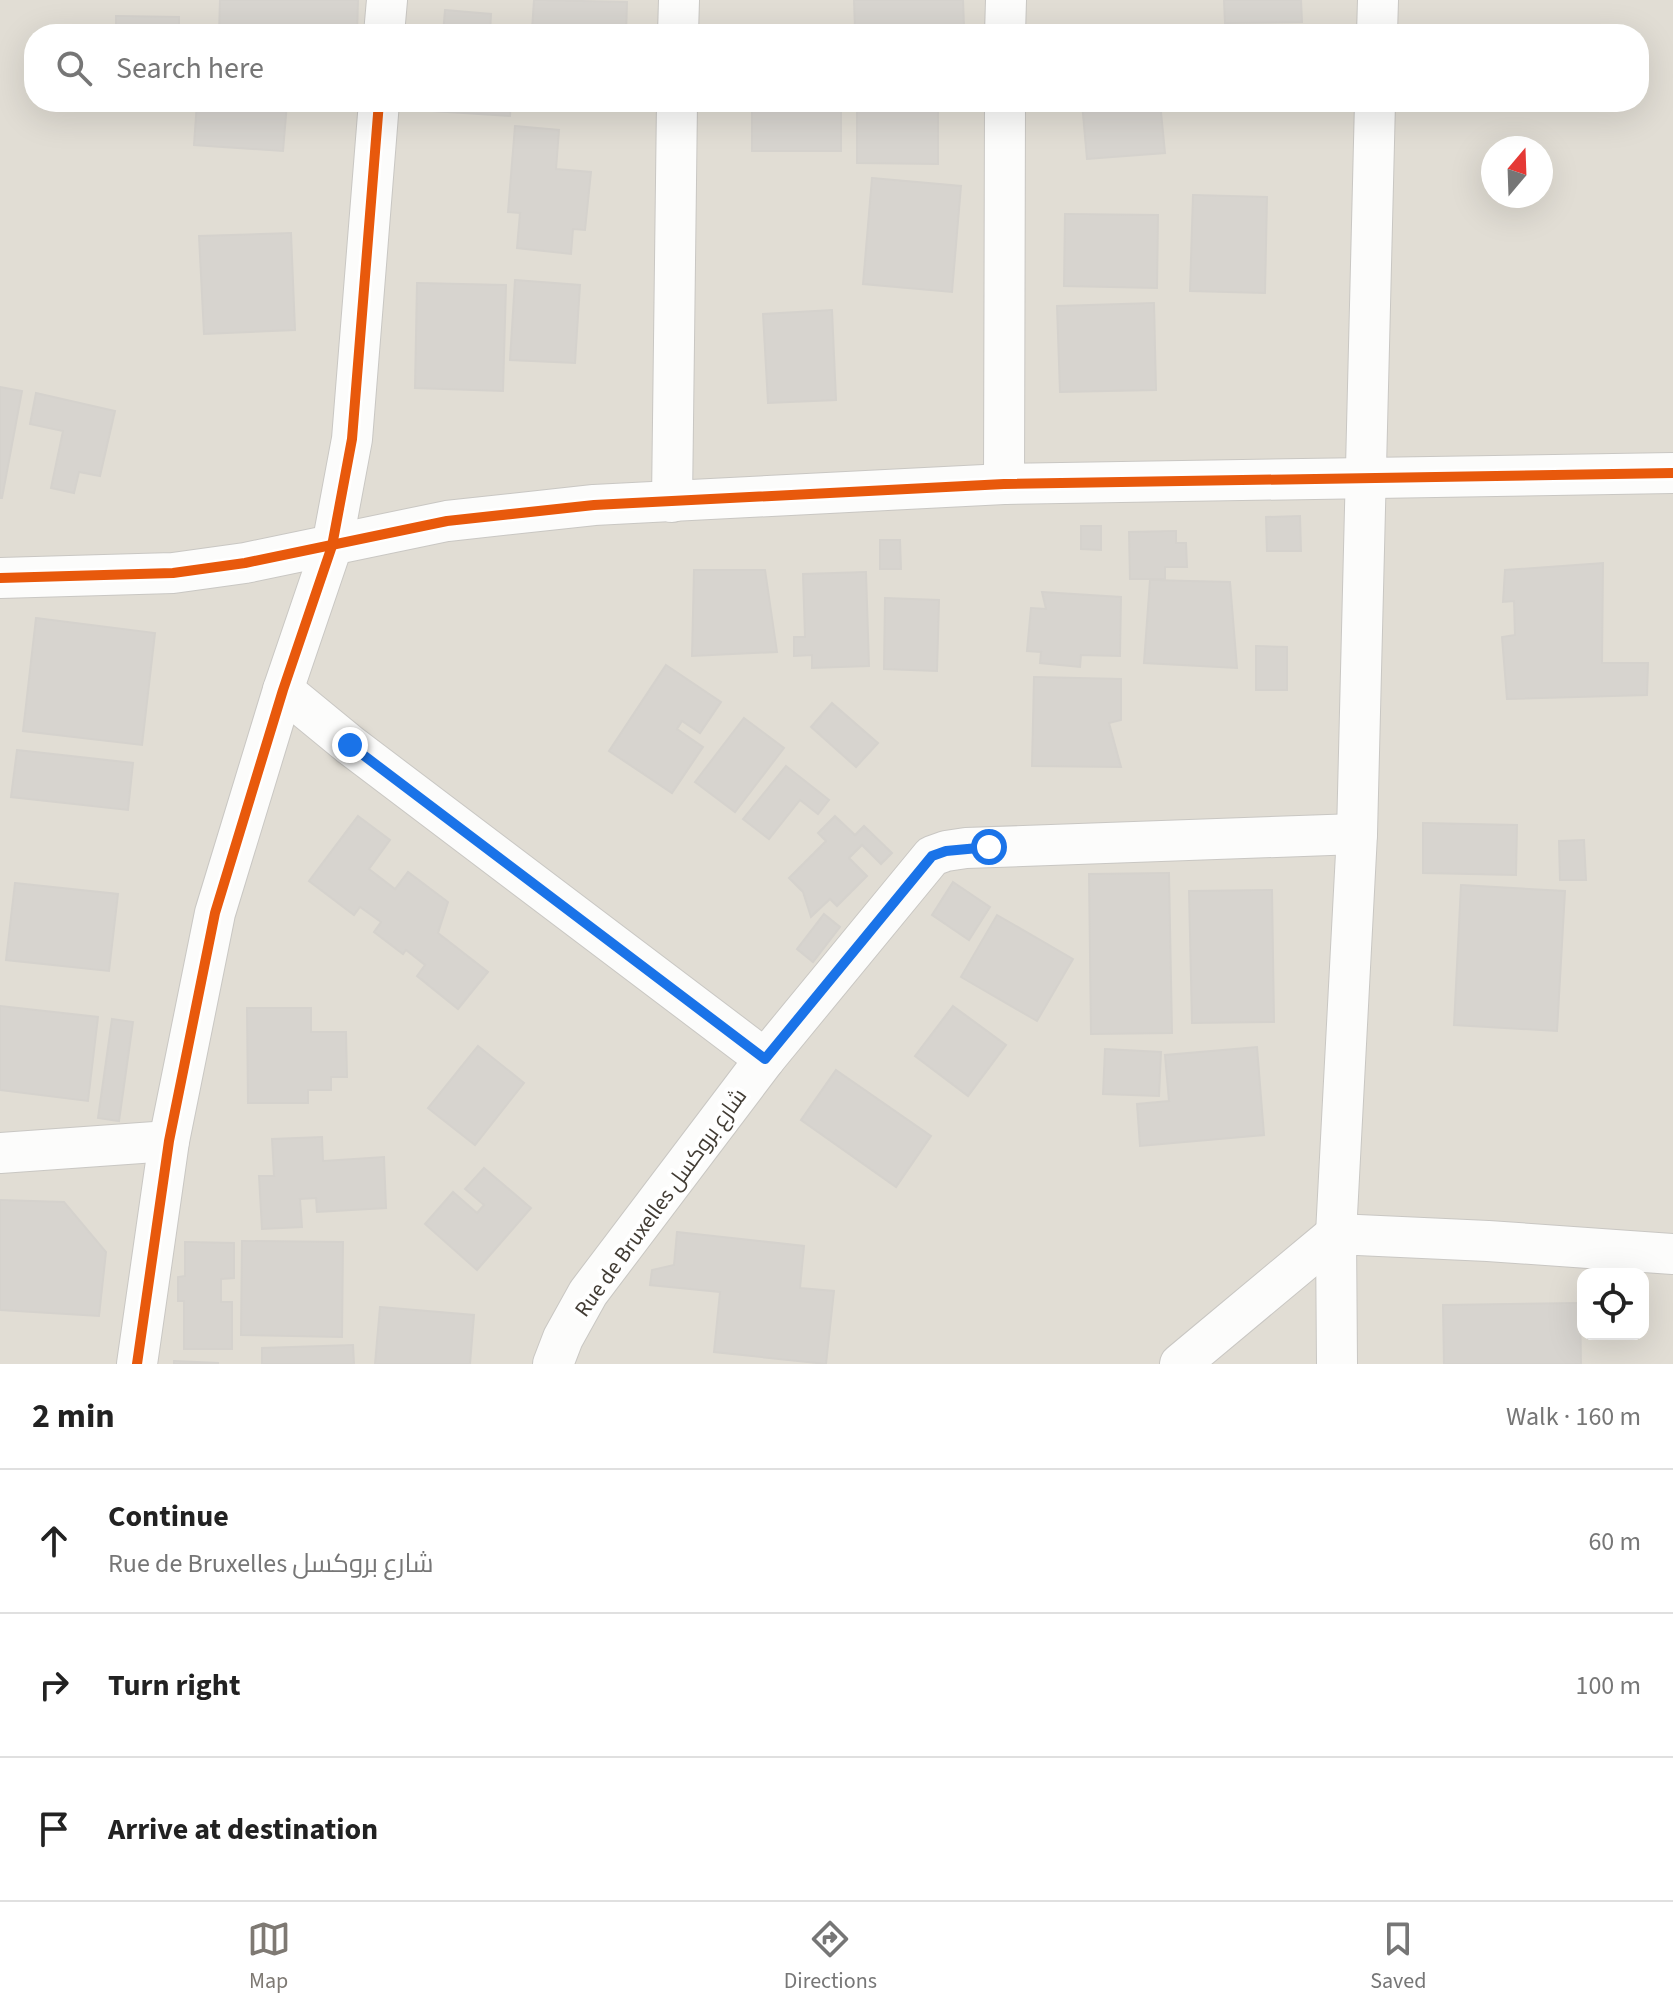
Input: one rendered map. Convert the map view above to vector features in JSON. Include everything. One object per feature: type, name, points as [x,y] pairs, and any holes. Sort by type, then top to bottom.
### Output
[{"type":"street","points":[[385,24],[387,0]]},
{"type":"street","points":[[678,24],[679,0]]},
{"type":"street","points":[[1005,24],[1006,0]]},
{"type":"street","points":[[1377,24],[1378,0]]},
{"type":"street","points":[[137,1364],[169,1141],[215,913],[283,690],[332,546],[352,439],[378,112]]},
{"type":"street","points":[[672,502],[677,112]]},
{"type":"street","points":[[1004,484],[1005,112]]},
{"type":"street","points":[[1337,1364],[1336,1234],[1357,834],[1375,112]]},
{"type":"street","points":[[0,578],[173,573],[245,563],[447,521],[594,505],[1004,484],[1673,473]]},
{"type":"street","points":[[283,690],[350,745],[765,1059]]},
{"type":"street","name":"Rue de Bruxelles شارع بروكسل","points":[[553,1364],[563,1338],[588,1293],[765,1059],[932,856],[966,848],[1357,834]]},
{"type":"street","points":[[0,1153],[169,1141]]},
{"type":"street","points":[[1180,1364],[1336,1234],[1673,1254]]},
{"type":"shaded area","points":[[0,0],[1673,0],[1673,1364],[0,1364]]},
{"type":"building","points":[[220,0],[358,0],[357,24],[219,24]]},
{"type":"building","points":[[534,0],[627,2],[626,24],[532,24]]},
{"type":"building","points":[[854,0],[963,0],[964,24],[855,24]]},
{"type":"building","points":[[1224,0],[1301,0],[1302,22],[1225,23]]},
{"type":"building","points":[[445,10],[491,14],[490,24],[444,24]]},
{"type":"building","points":[[116,16],[179,17],[179,24],[116,24]]},
{"type":"building","points":[[196,112],[286,112],[283,151],[194,145]]},
{"type":"building","points":[[448,112],[510,112],[510,116]]},
{"type":"building","points":[[752,112],[841,112],[841,151],[752,151]]},
{"type":"building","points":[[857,112],[938,112],[938,164],[857,163]]},
{"type":"building","points":[[1083,112],[1161,112],[1165,153],[1087,159]]},
{"type":"building","points":[[515,126],[559,130],[556,169],[591,172],[585,230],[573,229],[571,254],[517,248],[520,213],[508,212]]},
{"type":"building","points":[[872,178],[961,186],[952,292],[863,284]]},
{"type":"building","points":[[1193,195],[1267,197],[1265,293],[1190,291]]},
{"type":"building","points":[[1065,214],[1158,215],[1157,288],[1064,286]]},
{"type":"building","points":[[291,233],[295,330],[204,334],[199,236]]},
{"type":"building","points":[[515,280],[580,285],[575,363],[510,360]]},
{"type":"building","points":[[417,283],[506,285],[503,391],[415,388]]},
{"type":"building","points":[[1154,303],[1156,390],[1060,392],[1057,306]]},
{"type":"building","points":[[832,310],[836,400],[768,403],[763,314]]},
{"type":"building","points":[[0,387],[22,391],[2,498],[0,498]]},
{"type":"building","points":[[36,393],[115,411],[100,476],[79,472],[74,493],[51,488],[63,431],[30,424]]},
{"type":"building","points":[[1300,516],[1301,551],[1267,551],[1266,517]]},
{"type":"building","points":[[1081,526],[1101,526],[1101,550],[1081,549]]},
{"type":"building","points":[[1176,531],[1176,543],[1186,543],[1187,567],[1165,567],[1165,579],[1130,579],[1129,532]]},
{"type":"building","points":[[880,540],[900,540],[901,569],[880,569]]},
{"type":"building","points":[[1603,563],[1602,663],[1648,663],[1647,695],[1507,699],[1502,637],[1515,635],[1514,601],[1503,602],[1505,570]]},
{"type":"building","points":[[694,570],[765,570],[777,652],[692,656]]},
{"type":"building","points":[[866,572],[869,666],[812,668],[812,655],[794,656],[794,637],[805,637],[803,574]]},
{"type":"building","points":[[1150,580],[1230,582],[1237,668],[1144,663]]},
{"type":"building","points":[[1042,592],[1121,597],[1120,656],[1081,655],[1080,667],[1040,663],[1041,652],[1027,651],[1031,608],[1046,609]]},
{"type":"building","points":[[885,598],[939,600],[937,671],[884,669]]},
{"type":"building","points":[[36,618],[155,633],[142,745],[23,731]]},
{"type":"building","points":[[1256,646],[1287,647],[1287,690],[1256,690]]},
{"type":"building","points":[[666,665],[721,702],[700,733],[682,721],[677,729],[703,747],[672,793],[609,751]]},
{"type":"building","points":[[1034,677],[1121,679],[1121,720],[1109,723],[1121,767],[1032,766]]},
{"type":"building","points":[[832,703],[878,743],[856,767],[811,727]]},
{"type":"building","points":[[744,718],[784,748],[735,812],[695,782]]},
{"type":"building","points":[[17,750],[133,763],[128,810],[11,797]]},
{"type":"building","points":[[786,766],[829,800],[818,814],[800,800],[769,839],[743,819]]},
{"type":"building","points":[[358,816],[390,840],[369,869],[395,889],[408,872],[448,902],[438,933],[488,972],[458,1009],[417,976],[425,965],[406,950],[403,954],[374,932],[381,922],[360,907],[354,915],[309,881]]},
{"type":"building","points":[[835,816],[855,835],[864,826],[892,853],[881,864],[862,845],[849,858],[867,876],[837,906],[830,899],[811,917],[803,892],[789,878],[826,841],[818,833]]},
{"type":"building","points":[[1423,823],[1517,825],[1516,875],[1423,873]]},
{"type":"building","points":[[1584,840],[1586,880],[1560,880],[1559,841]]},
{"type":"building","points":[[1169,873],[1172,1033],[1091,1034],[1089,874]]},
{"type":"building","points":[[953,882],[990,907],[969,940],[932,915]]},
{"type":"building","points":[[15,883],[118,894],[109,971],[6,960]]},
{"type":"building","points":[[1461,885],[1565,891],[1557,1031],[1454,1025]]},
{"type":"building","points":[[1272,890],[1274,1022],[1192,1023],[1189,891]]},
{"type":"building","points":[[824,914],[840,927],[813,962],[797,949]]},
{"type":"building","points":[[997,915],[1073,959],[1037,1021],[961,977]]},
{"type":"building","points":[[0,1006],[98,1017],[88,1101],[0,1090]]},
{"type":"building","points":[[953,1006],[1006,1045],[968,1096],[915,1056]]},
{"type":"building","points":[[247,1008],[311,1008],[311,1032],[346,1032],[347,1077],[331,1077],[331,1090],[308,1090],[308,1103],[248,1103]]},
{"type":"building","points":[[112,1019],[133,1022],[119,1121],[98,1118]]},
{"type":"building","points":[[478,1046],[524,1083],[475,1145],[428,1108]]},
{"type":"building","points":[[1257,1047],[1264,1135],[1140,1146],[1137,1104],[1169,1101],[1165,1055]]},
{"type":"building","points":[[1105,1049],[1161,1052],[1159,1096],[1103,1094]]},
{"type":"building","points":[[836,1070],[931,1136],[896,1187],[801,1120]]},
{"type":"building","points":[[322,1137],[323,1161],[384,1157],[386,1208],[317,1212],[316,1198],[300,1199],[302,1227],[262,1229],[259,1176],[274,1176],[272,1139]]},
{"type":"building","points":[[484,1168],[531,1208],[477,1270],[425,1224],[453,1192],[477,1213],[484,1205],[465,1189]]},
{"type":"building","points":[[0,1200],[64,1202],[106,1252],[99,1316],[0,1310]]},
{"type":"building","points":[[677,1232],[804,1246],[800,1288],[834,1291],[826,1364],[714,1352],[720,1292],[650,1285],[652,1270],[674,1265]]},
{"type":"building","points":[[242,1241],[343,1242],[342,1337],[241,1335]]},
{"type":"building","points":[[185,1242],[234,1243],[234,1278],[221,1279],[221,1302],[232,1302],[232,1349],[184,1349],[184,1301],[178,1301],[178,1277],[185,1276]]},
{"type":"building","points":[[1577,1303],[1577,1340],[1581,1340],[1581,1364],[1444,1364],[1443,1305]]},
{"type":"building","points":[[380,1307],[474,1315],[470,1364],[375,1364]]},
{"type":"building","points":[[353,1345],[354,1364],[262,1364],[262,1348]]},
{"type":"building","points":[[174,1361],[218,1363],[218,1364],[174,1364]]},
{"type":"cycle path","points":[[137,1364],[169,1141],[215,913],[283,690],[332,546],[352,439],[378,112]]},
{"type":"cycle path","points":[[0,578],[173,573],[245,563],[447,521],[594,505],[1004,484],[1673,473]]},
{"type":"route","points":[[350,745],[765,1059],[932,856],[946,851],[989,847]]}]
